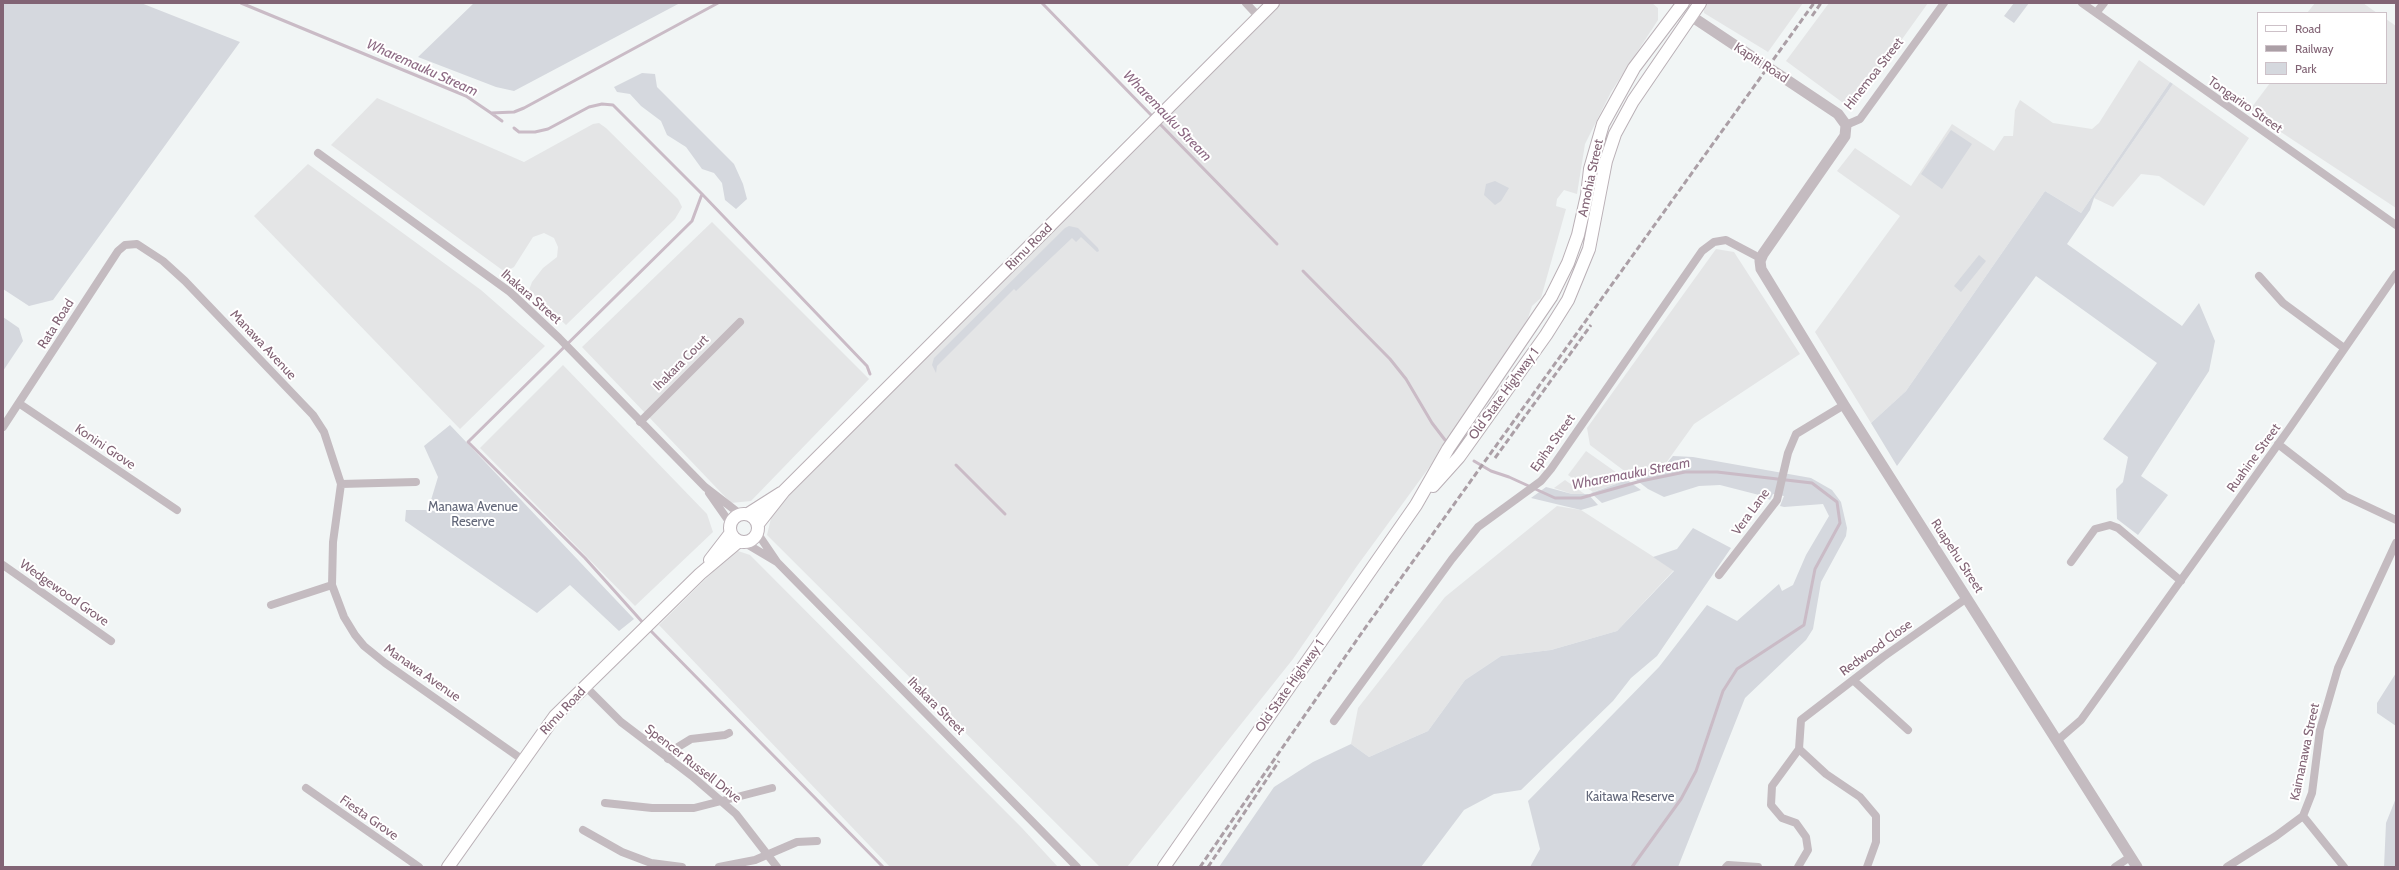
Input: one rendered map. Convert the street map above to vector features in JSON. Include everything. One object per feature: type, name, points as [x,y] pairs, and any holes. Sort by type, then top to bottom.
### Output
[{"type":"main road","name":"Rimu Road","points":[[736,536],[750,542],[784,491],[1273,3]]},
{"type":"main road","name":"Amohia Street","points":[[1580,275],[1590,244],[1606,161],[1614,134],[1633,101],[1700,3]]},
{"type":"main road","name":"Amohia Street","points":[[1523,339],[1551,297],[1575,245],[1587,195],[1592,163],[1609,111],[1634,68],[1678,4]]},
{"type":"main road","name":"Kapiti Road","points":[[1678,4],[1691,16]]},
{"type":"main road","name":"Old State Highway 1","points":[[1416,505],[1462,452],[1554,323],[1580,275]]},
{"type":"main road","name":"Old State Highway 1","points":[[1164,867],[1416,505],[1451,445],[1523,339]]},
{"type":"main road","name":"Rimu Road","points":[[448,867],[555,716],[700,574],[736,536],[744,514],[784,491]]},
{"type":"main road","points":[[744,514],[758,529]]},
{"type":"street","points":[[1246,3],[1259,17]]},
{"type":"street","name":"Hinemoa Street","points":[[1760,258],[1846,136],[1846,125],[1860,119],[1944,3]]},
{"type":"street","name":"Tongariro Street","points":[[2082,3],[2396,225]]},
{"type":"street","points":[[2096,13],[2104,3]]},
{"type":"street","name":"Kapiti Road","points":[[1691,16],[1838,114],[1846,125]]},
{"type":"street","name":"Ihakara Street","points":[[318,153],[510,292],[559,338],[705,487],[744,514]]},
{"type":"street","name":"Epiha Street","points":[[1334,721],[1456,554],[1478,527],[1541,481],[1708,245],[1726,240],[1760,258]]},
{"type":"street","name":"Rata Road","points":[[3,427],[20,404],[118,251],[124,245],[137,244]]},
{"type":"street","name":"Manawa Avenue","points":[[137,244],[163,261],[185,280],[313,415],[324,432],[341,484],[333,542],[332,585],[344,617],[364,646],[385,663],[523,760]]},
{"type":"street","name":"Ruapehu Street","points":[[1760,258],[1763,273],[1844,405],[2058,740],[2137,867]]},
{"type":"street","name":"Ruahine Street","points":[[2058,740],[2081,720],[2278,444],[2396,274]]},
{"type":"street","points":[[2259,276],[2274,295],[2344,348]]},
{"type":"street","name":"Ihakara Court","points":[[640,422],[740,322]]},
{"type":"street","name":"Konini Grove","points":[[20,404],[177,510]]},
{"type":"street","name":"Vera Lane","points":[[1719,575],[1779,495],[1790,448],[1796,434],[1844,405]]},
{"type":"street","points":[[2278,444],[2345,496],[2396,520]]},
{"type":"street","points":[[341,484],[416,482]]},
{"type":"street","name":"Ihakara Street","points":[[705,487],[736,536],[777,562],[1077,867]]},
{"type":"street","points":[[2071,562],[2095,529],[2110,525],[2118,528],[2181,581]]},
{"type":"street","name":"Ihakara Street","points":[[758,529],[777,562]]},
{"type":"street","name":"Kaimanawa Street","points":[[2227,867],[2276,836],[2303,816],[2312,792],[2320,730],[2338,668],[2396,543]]},
{"type":"street","name":"Wedgewood Grove","points":[[3,565],[112,641]]},
{"type":"street","points":[[271,605],[332,585]]},
{"type":"street","name":"Redwood Close","points":[[1799,750],[1801,720],[1853,680],[1967,598]]},
{"type":"street","points":[[1853,680],[1908,730]]},
{"type":"street","name":"Spencer Russell Drive","points":[[585,686],[621,722],[692,776],[736,814],[768,854],[776,867]]},
{"type":"street","points":[[668,759],[678,747],[691,739],[729,732]]},
{"type":"street","points":[[1798,867],[1808,850],[1806,837],[1796,823],[1782,818],[1771,805],[1772,786],[1799,750],[1826,774],[1860,797],[1876,816],[1876,842],[1867,867]]},
{"type":"street","name":"Fiesta Grove","points":[[306,788],[419,867]]},
{"type":"street","points":[[605,803],[652,808],[694,808],[772,788]]},
{"type":"street","points":[[2303,816],[2344,867]]},
{"type":"street","points":[[583,830],[622,852],[651,863],[682,867]]},
{"type":"street","points":[[719,867],[743,863],[797,842],[817,841]]},
{"type":"street","points":[[2115,867],[2130,856]]},
{"type":"street","points":[[1726,867],[1728,865],[1758,867]]},
{"type":"shaded area","points":[[1279,3],[1652,3],[1658,8],[1658,20],[1611,92],[1585,144],[1577,194],[1564,190],[1557,199],[1556,206],[1566,209],[1541,298],[1532,306],[1528,318],[1512,345],[1436,458],[1357,566],[1293,659],[1127,867],[1100,867],[767,535],[772,514],[888,388]]},
{"type":"shaded area","points":[[1803,3],[1768,52],[1704,13],[1703,4]]},
{"type":"shaded area","points":[[1829,3],[1928,3],[1857,102],[1846,105],[1786,61]]},
{"type":"shaded area","points":[[2315,3],[2363,3],[2376,12],[2308,12]]},
{"type":"shaded area","points":[[2387,20],[2396,26],[2396,208],[2249,111],[2269,84],[2387,84]]},
{"type":"shaded area","points":[[2139,60],[2170,82],[2081,213],[2045,191],[1906,391],[1871,423],[1815,332],[1900,216],[1837,171],[1855,148],[1911,186],[1952,124],[1994,151],[2004,136],[2013,136],[2015,110],[2020,100],[2053,123],[2092,129],[2099,123]]},
{"type":"shaded area","points":[[2173,84],[2249,138],[2204,206],[2159,176],[2141,174],[2113,207],[2094,198]]},
{"type":"shaded area","points":[[377,98],[524,162],[593,124],[599,123],[606,128],[678,199],[682,207],[675,219],[566,325],[529,290],[532,282],[543,268],[557,257],[558,247],[554,238],[544,233],[533,237],[514,267],[505,272],[331,145]]},
{"type":"shaded area","points":[[308,164],[481,290],[545,346],[460,429],[254,216]]},
{"type":"shaded area","points":[[712,222],[869,379],[751,501],[731,503],[582,347]]},
{"type":"shaded area","points":[[1716,249],[1734,252],[1800,354],[1694,424],[1661,470],[1631,476],[1590,445],[1587,428]]},
{"type":"shaded area","points":[[563,365],[707,514],[713,532],[635,606],[480,448]]},
{"type":"shaded area","points":[[1586,451],[1627,480],[1593,492],[1568,475]]},
{"type":"shaded area","points":[[1565,480],[1586,495],[1572,494],[1554,488]]},
{"type":"shaded area","points":[[1557,506],[1581,510],[1674,570],[1617,631],[1551,650],[1501,656],[1465,680],[1428,731],[1369,757],[1351,744],[1358,708],[1445,597]]},
{"type":"shaded area","points":[[738,551],[750,555],[1022,828],[1058,867],[890,867],[659,625],[733,552]]},
{"type":"green space","points":[[3,3],[141,3],[240,42],[53,300],[29,306],[3,289]]},
{"type":"green space","points":[[474,3],[680,3],[514,91],[496,87],[418,57]]},
{"type":"green space","points":[[2014,3],[2029,3],[2014,23],[2004,16]]},
{"type":"green space","points":[[642,73],[655,74],[657,87],[734,164],[743,184],[747,199],[736,209],[725,200],[722,183],[714,173],[702,169],[686,147],[667,135],[661,121],[641,106],[630,94],[617,92],[614,87]]},
{"type":"green space","points":[[2170,82],[2173,84],[2094,198],[2090,210],[2067,244],[2182,326],[2199,303],[2215,341],[2209,371],[2141,476],[2168,495],[2138,535],[2117,519],[2116,489],[2123,482],[2128,457],[2103,439],[2157,363],[2036,276],[1897,466],[1871,423],[1906,391],[2045,191],[2081,213]]},
{"type":"green space","points":[[1951,130],[1972,144],[1942,189],[1921,174]]},
{"type":"green space","points":[[1495,181],[1509,188],[1501,201],[1495,205],[1484,195],[1486,184]]},
{"type":"green space","points":[[1069,226],[1078,228],[1098,248],[1099,251],[1097,252],[1081,237],[1076,242],[1072,238],[1016,291],[1014,289],[937,366],[936,373],[932,365],[934,358],[1065,228]]},
{"type":"green space","points":[[1979,255],[1986,261],[1961,292],[1954,286]]},
{"type":"green space","points":[[3,317],[19,328],[23,341],[3,371]]},
{"type":"green space","name":"Manawa Avenue Reserve","points":[[450,425],[634,619],[619,631],[570,585],[537,613],[405,521],[406,510],[428,510],[438,477],[424,446]]},
{"type":"green space","name":"Kaitawa Reserve","points":[[1673,456],[1693,457],[1811,478],[1832,490],[1841,502],[1847,528],[1846,536],[1821,582],[1813,629],[1806,640],[1745,698],[1678,867],[1530,867],[1540,849],[1528,801],[1659,667],[1707,605],[1737,621],[1779,584],[1782,591],[1793,585],[1806,555],[1829,516],[1823,504],[1784,507],[1780,506],[1784,496],[1773,494],[1770,500],[1763,496],[1720,485],[1699,486],[1664,497],[1648,489],[1631,476],[1661,470]]},
{"type":"green space","points":[[1627,480],[1641,490],[1602,503],[1591,493]]},
{"type":"green space","points":[[1546,487],[1572,494],[1588,494],[1598,505],[1581,510],[1531,498]]},
{"type":"green space","points":[[1693,528],[1731,548],[1657,656],[1631,678],[1613,701],[1521,790],[1494,794],[1464,810],[1421,867],[1219,867],[1274,787],[1313,762],[1351,744],[1369,757],[1428,731],[1465,680],[1501,656],[1551,650],[1617,631],[1674,571],[1653,557],[1677,549]]},
{"type":"green space","points":[[2396,673],[2396,726],[2377,713],[2377,703]]},
{"type":"green space","points":[[2396,798],[2396,867],[2384,867],[2386,823]]},
{"type":"waterway","name":"Wharemauku Stream","points":[[241,3],[466,96],[491,113],[514,112],[524,108],[718,3]]},
{"type":"waterway","name":"Wharemauku Stream","points":[[1042,3],[1154,118]]},
{"type":"waterway","points":[[514,128],[519,132],[535,132],[548,129],[589,107],[602,104],[613,105],[702,194],[867,366],[870,374]]},
{"type":"waterway","points":[[491,113],[502,121]]},
{"type":"waterway","name":"Wharemauku Stream","points":[[1158,122],[1277,244]]},
{"type":"waterway","points":[[645,625],[585,558],[468,442],[692,221],[702,194]]},
{"type":"waterway","name":"Wharemauku Stream","points":[[1303,271],[1390,359],[1406,379],[1432,423],[1445,440]]},
{"type":"waterway","name":"Wharemauku Stream","points":[[1474,461],[1491,471],[1509,477],[1555,498],[1581,498],[1641,481],[1685,472],[1717,472],[1812,483],[1837,502],[1840,523],[1815,569],[1804,625],[1737,669],[1723,691],[1696,771],[1681,799],[1632,867]]},
{"type":"waterway","points":[[956,465],[1005,514]]},
{"type":"waterway","points":[[649,629],[883,867]]},
{"type":"railway","points":[[1200,867],[1363,631],[1814,3]]},
{"type":"railway","points":[[1812,16],[1821,3]]},
{"type":"railway","points":[[1495,458],[1591,325]]},
{"type":"railway","points":[[1208,867],[1279,761]]}]
